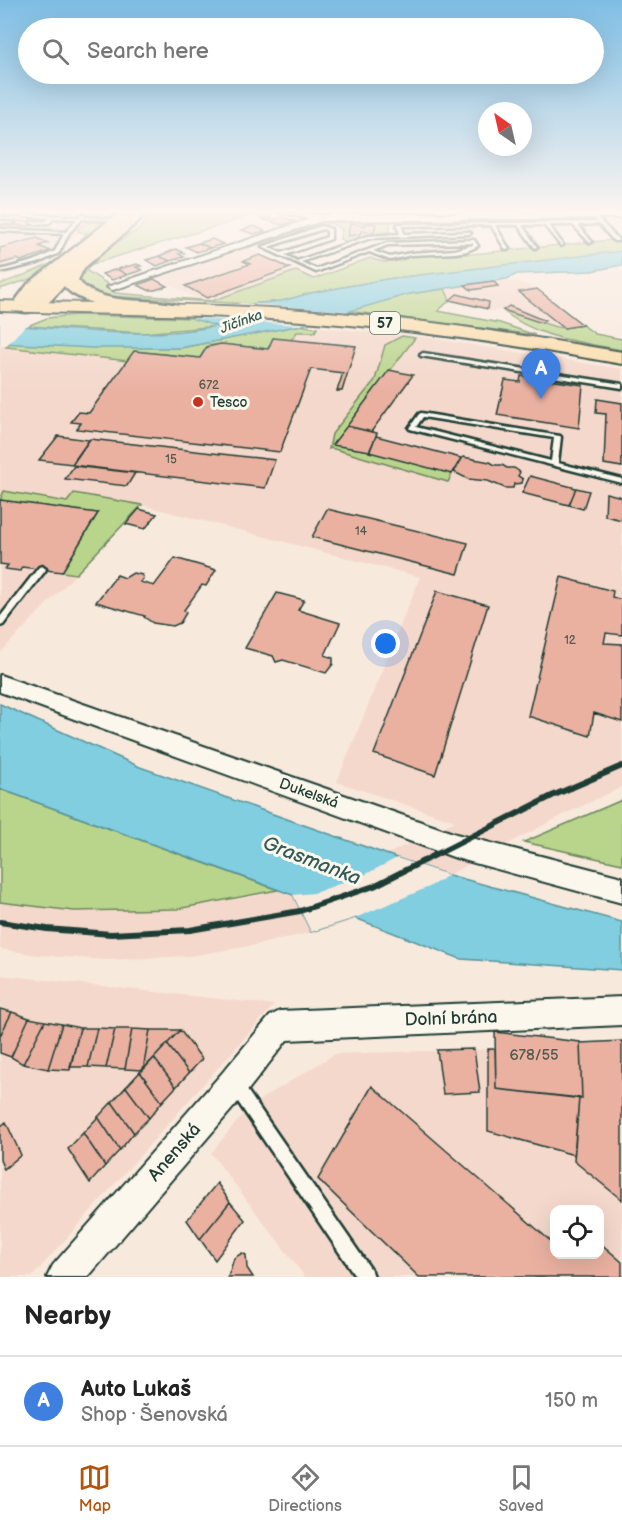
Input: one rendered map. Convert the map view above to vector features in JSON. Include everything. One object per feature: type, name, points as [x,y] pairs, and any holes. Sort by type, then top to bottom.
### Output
[{"type":"highway","points":[[0,292],[28,285],[58,272]]},
{"type":"highway","points":[[27,307],[25,300],[31,291],[61,272]]},
{"type":"highway","points":[[68,272],[69,280],[75,290],[84,296],[170,309]]},
{"type":"main road","name":"57","points":[[0,306],[170,309],[325,318],[446,331],[622,358]]},
{"type":"street","points":[[112,287],[159,272]]},
{"type":"street","name":"Dukelská","points":[[0,683],[456,846],[622,890]]},
{"type":"street","name":"Dolní brána","points":[[280,1026],[622,1011]]},
{"type":"street","name":"Anenská","points":[[65,1277],[234,1083],[280,1026]]},
{"type":"lane","points":[[423,356],[622,386]]},
{"type":"lane","points":[[554,463],[558,437],[421,415],[412,428],[622,482]]},
{"type":"lane","points":[[0,623],[42,569]]},
{"type":"lane","points":[[234,1083],[366,1277]]},
{"type":"shaded area","points":[[0,272],[18,272],[0,277]]},
{"type":"shaded area","points":[[177,272],[294,272],[212,301],[200,301],[158,278]]},
{"type":"shaded area","points":[[493,281],[518,282],[537,289],[583,325],[564,328],[502,310],[491,311],[450,300],[445,289]]},
{"type":"shaded area","points":[[300,325],[430,338],[622,369],[622,787],[565,814],[385,908],[331,928],[256,945],[190,956],[106,960],[38,955],[0,949],[0,896],[191,906],[250,897],[318,882],[365,865],[455,821],[337,782],[420,577],[142,505],[0,653],[0,343],[49,346]]},
{"type":"shaded area","points":[[0,975],[274,1005],[32,1277],[0,1277]]},
{"type":"shaded area","points":[[495,1032],[580,1043],[622,1041],[622,1277],[305,1277],[211,1153],[250,1106],[335,1054],[495,1049]]},
{"type":"green space","points":[[45,272],[39,276],[0,289],[0,284],[26,274]]},
{"type":"green space","points":[[79,272],[88,272],[117,290],[112,291],[115,293],[212,301],[294,272],[314,279],[334,272],[451,272],[387,279],[311,293],[282,301],[250,304],[105,296],[80,287],[76,275]]},
{"type":"green space","points":[[445,289],[450,300],[438,311],[500,323],[535,335],[347,311],[409,294]]},
{"type":"green space","points":[[502,310],[556,327],[583,325],[595,334],[622,339],[622,350],[544,333],[529,327]]},
{"type":"green space","points":[[75,315],[191,318],[218,326],[144,333],[27,326],[47,318]]},
{"type":"green space","points":[[300,325],[317,328],[315,332],[297,332],[291,340],[273,338],[268,349],[221,344],[207,346],[200,358],[135,351],[128,361],[6,347],[9,343],[180,348]]},
{"type":"green space","points":[[402,336],[415,338],[333,445],[370,451],[452,474],[448,482],[329,449],[332,434],[375,380],[385,345]]},
{"type":"green space","points":[[4,491],[67,502],[74,493],[142,505],[76,574],[62,572],[98,513],[0,500]]},
{"type":"green space","points":[[0,789],[278,890],[177,909],[74,911],[0,902]]},
{"type":"green space","points":[[622,800],[622,864],[524,842]]},
{"type":"water","name":"Jičínka","points":[[449,272],[577,272],[517,274],[507,279],[409,294],[302,325],[180,348],[92,348],[0,343],[0,325],[136,333],[163,333],[216,326],[191,318],[250,304],[282,301],[311,293],[387,279]]},
{"type":"water","name":"Grasmanka","points":[[0,704],[140,767],[397,858],[449,875],[622,922],[622,970],[461,959],[355,918],[311,932],[293,895],[0,789]]},
{"type":"pier","points":[[241,303],[347,311],[300,325],[188,318]]},
{"type":"pier","points":[[0,322],[32,323],[23,328],[6,346],[0,346]]},
{"type":"pier","points":[[397,858],[449,875],[429,887],[355,918],[311,932],[293,895],[314,893],[364,875]]},
{"type":"building","points":[[121,272],[137,272],[127,275]]},
{"type":"building","points":[[121,272],[127,275],[112,280],[102,274]]},
{"type":"building","points":[[228,272],[280,272],[207,298],[185,286]]},
{"type":"building","points":[[154,279],[167,286],[148,290],[138,285]]},
{"type":"building","points":[[493,281],[498,286],[471,290],[465,285]]},
{"type":"building","points":[[537,289],[583,325],[564,328],[519,292]]},
{"type":"building","points":[[457,294],[489,302],[488,309],[450,300]]},
{"type":"building","points":[[509,306],[545,320],[542,323],[503,310]]},
{"type":"building","name":"Tesco","points":[[273,338],[356,346],[342,391],[337,391],[343,373],[311,369],[280,452],[77,429],[81,423],[71,422],[79,412],[89,413],[134,351],[200,358],[207,347],[221,344],[268,349]]},
{"type":"building","points":[[389,370],[413,375],[371,432],[347,426]]},
{"type":"building","points":[[521,376],[583,385],[579,428],[497,415],[505,380],[520,382]]},
{"type":"building","points":[[597,399],[622,403],[622,467],[604,464],[606,414],[596,413]]},
{"type":"building","points":[[347,426],[377,433],[370,451],[332,445]]},
{"type":"building","points":[[58,436],[89,440],[72,464],[39,460]]},
{"type":"building","points":[[376,436],[461,458],[452,474],[369,452]]},
{"type":"building","points":[[90,439],[275,460],[265,488],[72,465]]},
{"type":"building","points":[[463,457],[514,468],[520,472],[518,476],[523,479],[522,483],[514,484],[513,488],[505,488],[488,481],[468,479],[454,472]]},
{"type":"building","points":[[74,466],[135,473],[127,486],[65,479]]},
{"type":"building","points":[[530,476],[576,488],[569,505],[522,493]]},
{"type":"building","points":[[576,488],[589,491],[583,509],[569,505]]},
{"type":"building","points":[[606,493],[622,497],[622,520],[605,516]]},
{"type":"building","points":[[0,500],[98,513],[62,572],[22,567],[20,571],[5,569],[8,565],[0,564]]},
{"type":"building","points":[[139,509],[157,514],[145,529],[126,524]]},
{"type":"building","points":[[327,509],[468,543],[458,574],[312,537]]},
{"type":"building","points":[[175,558],[216,570],[206,586],[202,585],[184,610],[186,613],[180,623],[173,626],[153,623],[145,616],[96,602],[117,575],[125,578],[133,573],[142,575],[143,579],[140,582],[154,586]]},
{"type":"building","points":[[561,577],[613,591],[612,597],[622,600],[622,635],[606,633],[604,643],[622,644],[622,722],[594,713],[590,736],[528,716]]},
{"type":"building","points":[[437,591],[488,605],[435,775],[374,754]]},
{"type":"building","points":[[277,593],[304,600],[298,610],[340,623],[325,655],[333,658],[333,664],[326,673],[283,660],[276,662],[273,656],[245,648]]},
{"type":"building","points":[[0,1009],[12,1012],[0,1036]]},
{"type":"building","points":[[12,1012],[29,1018],[11,1057],[0,1053],[0,1036]]},
{"type":"building","points":[[29,1018],[45,1021],[23,1064],[11,1057]]},
{"type":"building","points":[[45,1021],[62,1024],[48,1069],[23,1064]]},
{"type":"building","points":[[62,1024],[80,1028],[70,1070],[48,1069]]},
{"type":"building","points":[[80,1028],[97,1028],[88,1067],[70,1067]]},
{"type":"building","points":[[97,1028],[115,1029],[106,1068],[88,1067]]},
{"type":"building","points":[[115,1029],[132,1029],[125,1069],[106,1068]]},
{"type":"building","points":[[132,1029],[150,1030],[143,1070],[125,1069]]},
{"type":"building","points":[[150,1030],[180,1030],[143,1070]]},
{"type":"building","points":[[180,1030],[202,1059],[189,1073],[167,1044]]},
{"type":"building","points":[[495,1032],[580,1042],[582,1099],[496,1089]]},
{"type":"building","points":[[622,1041],[622,1200],[574,1161],[579,1098],[582,1099],[580,1043]]},
{"type":"building","points":[[167,1044],[189,1073],[176,1087],[154,1058]]},
{"type":"building","points":[[474,1049],[480,1092],[443,1094],[437,1050]]},
{"type":"building","points":[[488,1049],[495,1049],[496,1089],[579,1098],[574,1155],[488,1131]]},
{"type":"building","points":[[154,1058],[176,1087],[162,1102],[140,1072]]},
{"type":"building","points":[[140,1072],[162,1102],[149,1118],[126,1087]]},
{"type":"building","points":[[372,1086],[550,1241],[550,1259],[604,1259],[604,1246],[622,1262],[622,1277],[419,1277],[318,1179]]},
{"type":"building","points":[[126,1087],[149,1118],[134,1133],[112,1102]]},
{"type":"building","points":[[112,1102],[134,1133],[120,1150],[98,1117]]},
{"type":"building","points":[[98,1117],[120,1150],[105,1166],[83,1133]]},
{"type":"building","points":[[6,1122],[21,1155],[4,1169],[0,1160],[0,1127]]},
{"type":"building","points":[[83,1133],[105,1166],[90,1183],[68,1149]]},
{"type":"building","points":[[217,1183],[230,1202],[200,1239],[187,1220]]},
{"type":"building","points":[[230,1202],[245,1220],[215,1260],[200,1239]]},
{"type":"building","points":[[242,1253],[246,1255],[247,1268],[253,1277],[228,1277],[234,1258]]},
{"type":"railway","points":[[0,922],[47,929],[111,934],[190,930],[300,911],[374,886],[552,796],[622,766]]},
{"type":"place","name":"Auto Lukaš","points":[[541,399]]},
{"type":"place","name":"Tesco","points":[[198,402]]}]
